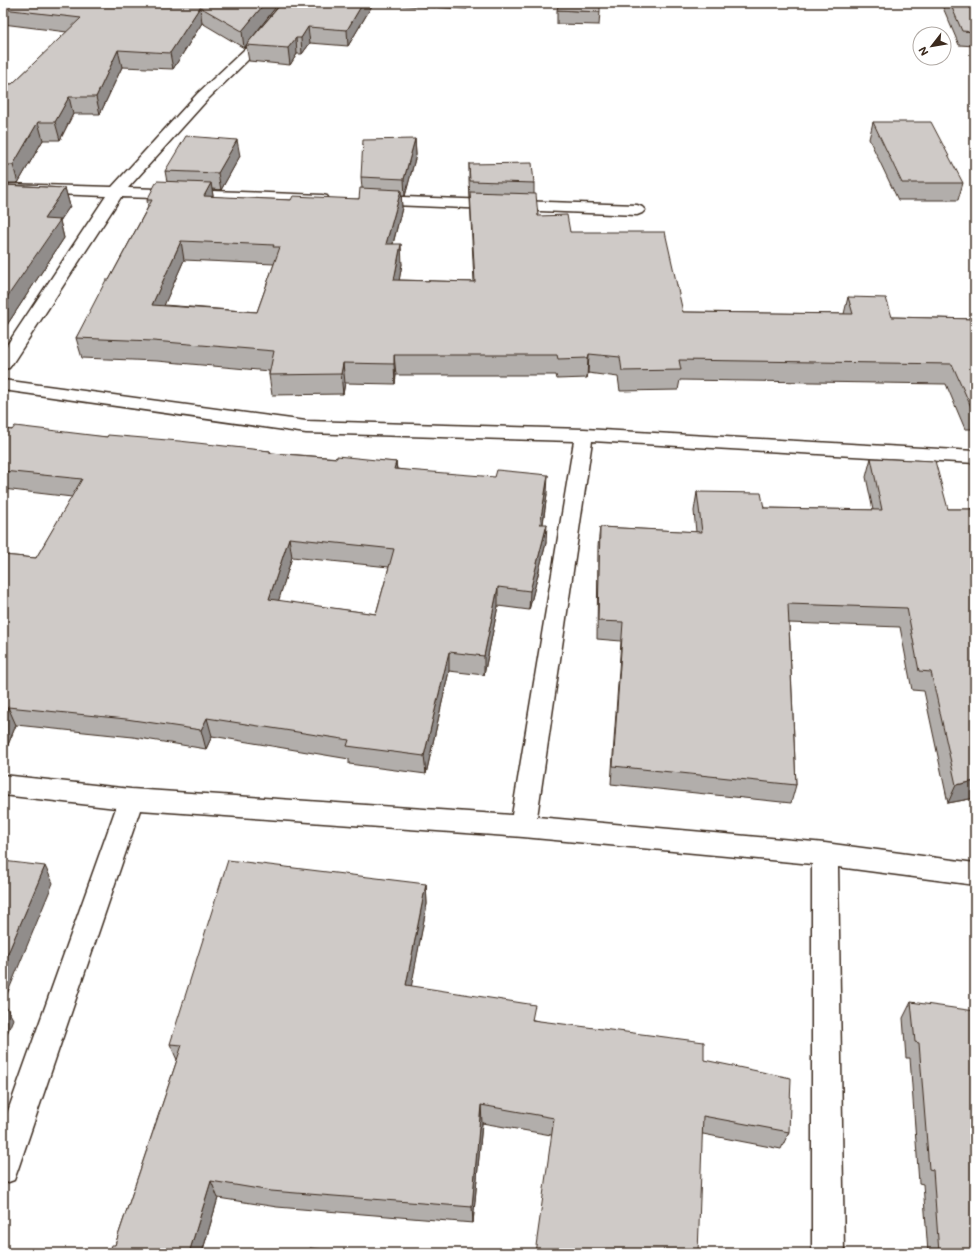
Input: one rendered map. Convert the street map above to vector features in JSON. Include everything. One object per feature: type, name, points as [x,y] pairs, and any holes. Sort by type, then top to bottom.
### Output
[{"type":"street","points":[[3,364],[117,192],[203,96],[250,51],[285,8],[287,3]]},
{"type":"street","points":[[3,188],[338,199]]},
{"type":"street","points":[[361,200],[637,210]]},
{"type":"street","points":[[3,385],[306,427],[584,436],[975,457]]},
{"type":"street","points":[[523,826],[584,436]]},
{"type":"street","points":[[3,785],[131,799],[523,826],[825,854],[975,874]]},
{"type":"street","points":[[3,1169],[131,799]]},
{"type":"street","points":[[825,854],[828,1253]]},
{"type":"building","points":[[3,3],[265,3],[242,31],[200,7],[170,53],[118,50],[96,97],[69,97],[55,122],[38,122],[13,165],[3,165],[3,84],[12,84],[81,18],[3,9]]},
{"type":"building","points":[[282,3],[363,3],[347,30],[308,27],[301,38],[296,38],[288,48],[246,45]]},
{"type":"building","points":[[559,3],[600,3],[600,12],[557,10]]},
{"type":"building","points":[[950,3],[975,3],[975,32],[962,31]]},
{"type":"building","points":[[873,122],[931,122],[963,183],[902,183]]},
{"type":"building","points":[[186,136],[237,140],[218,173],[165,171]]},
{"type":"building","points":[[415,139],[404,179],[361,177],[363,140]]},
{"type":"building","points":[[532,163],[534,183],[470,181],[469,164]]},
{"type":"building","points":[[157,181],[211,183],[204,196],[291,200],[293,196],[359,199],[360,188],[401,190],[386,244],[401,244],[394,280],[475,282],[470,192],[536,194],[538,216],[567,215],[570,232],[665,232],[683,312],[853,314],[848,297],[886,298],[892,317],[975,319],[975,409],[972,409],[952,364],[679,360],[681,370],[622,371],[620,357],[589,354],[588,358],[558,359],[557,355],[394,355],[394,364],[343,363],[341,374],[269,375],[274,351],[153,341],[76,338],[106,280],[109,280],[152,200],[147,200]],"holes":[[[181,241],[274,245],[273,247],[280,247],[257,312],[152,305]]]},
{"type":"building","points":[[3,185],[65,188],[44,219],[60,220],[3,303]]},
{"type":"building","points":[[15,426],[107,437],[108,435],[179,441],[270,451],[270,453],[337,458],[337,456],[396,462],[394,469],[495,477],[497,470],[548,475],[540,524],[547,524],[530,591],[498,587],[484,656],[449,652],[424,756],[347,746],[349,740],[207,718],[201,730],[126,719],[8,707],[3,718],[3,555],[36,558],[82,479],[3,471],[3,429],[12,430]],"holes":[[[289,538],[394,549],[376,614],[269,599]]]},
{"type":"building","points":[[871,458],[935,461],[948,509],[975,509],[975,781],[956,785],[931,672],[919,671],[907,608],[788,604],[796,785],[613,766],[623,622],[598,621],[600,527],[702,532],[697,492],[761,493],[764,508],[882,510]]},
{"type":"building","points":[[228,860],[426,884],[406,985],[535,1005],[532,1020],[704,1042],[704,1060],[791,1078],[789,1132],[703,1116],[698,1253],[535,1253],[554,1118],[481,1105],[472,1207],[271,1191],[211,1181],[189,1253],[109,1253],[112,1245],[115,1245],[182,1045],[170,1044]]},
{"type":"building","points":[[3,861],[45,866],[3,965]]},
{"type":"building","points":[[911,1002],[975,1011],[975,1253],[939,1253],[933,1170],[929,1169],[919,1043],[915,1042]]},
{"type":"building","points":[[310,1248],[348,1253],[309,1253]]}]
